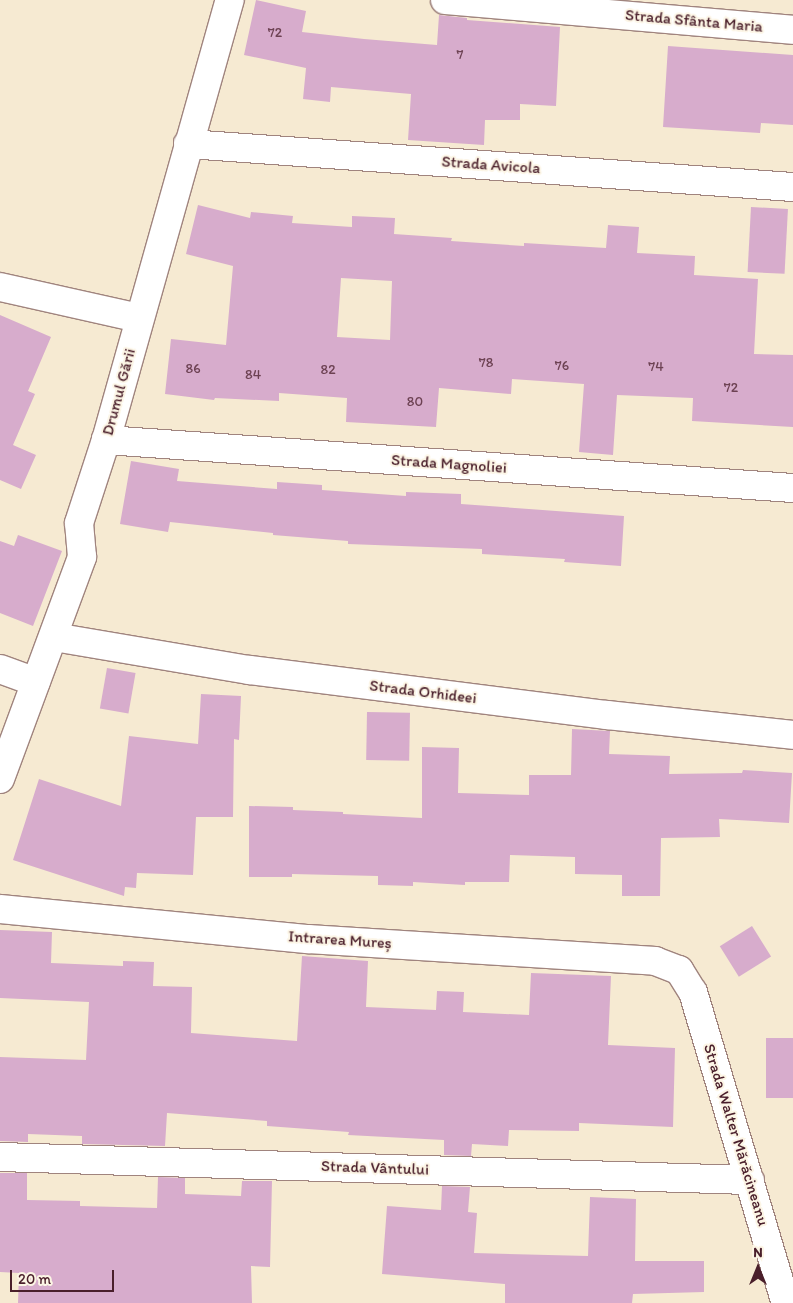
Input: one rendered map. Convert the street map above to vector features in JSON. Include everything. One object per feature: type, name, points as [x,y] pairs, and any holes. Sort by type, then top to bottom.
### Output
[{"type":"street","name":"Drumul Gării","points":[[0,780],[82,557],[80,523],[106,440],[230,0]]},
{"type":"street","name":"Strada Sfânta Maria","points":[[445,0],[793,30]]},
{"type":"street","name":"Strada Avicola","points":[[188,144],[793,187]]},
{"type":"street","points":[[0,287],[139,318]]},
{"type":"street","name":"Strada Magnoliei","points":[[106,440],[793,488]]},
{"type":"street","name":"Strada Orhideei","points":[[54,637],[250,670],[607,715],[793,735]]},
{"type":"street","points":[[0,669],[36,682]]},
{"type":"street","name":"Intrarea Mureș","points":[[0,909],[308,939],[655,961],[679,970]]},
{"type":"street","name":"Strada Walter Mărăcineanu","points":[[679,970],[693,992],[786,1303]]},
{"type":"street","name":"Strada Vântului","points":[[0,1157],[750,1180]]},
{"type":"building","points":[[256,0],[306,11],[302,32],[364,39],[437,45],[439,15],[467,18],[467,20],[560,27],[556,106],[520,104],[520,120],[485,120],[484,145],[408,140],[411,94],[331,87],[330,102],[303,99],[306,68],[244,55]]},
{"type":"building","points":[[668,46],[793,55],[793,125],[761,123],[760,133],[663,127]]},
{"type":"building","points":[[198,205],[250,218],[251,212],[293,216],[292,223],[352,227],[352,216],[395,218],[394,234],[452,238],[451,241],[524,246],[524,243],[606,248],[608,225],[639,227],[637,253],[695,256],[694,275],[758,279],[754,354],[793,355],[793,427],[692,421],[693,398],[617,395],[613,455],[579,452],[584,384],[512,379],[511,394],[439,388],[436,427],[346,422],[347,398],[279,393],[279,401],[215,398],[214,400],[165,394],[171,339],[226,345],[233,266],[186,254]],"holes":[[[341,278],[392,281],[390,340],[337,337]]]},
{"type":"building","points":[[751,207],[788,209],[785,274],[748,272]]},
{"type":"building","points":[[0,315],[51,337],[28,391],[35,394],[13,445],[36,455],[21,489],[0,480]]},
{"type":"building","points":[[131,461],[179,469],[177,481],[277,489],[277,482],[322,485],[322,490],[406,496],[406,492],[461,494],[461,504],[624,516],[621,566],[564,562],[565,559],[482,554],[482,549],[348,544],[348,541],[273,535],[273,533],[170,522],[168,532],[120,524]]},
{"type":"building","points":[[18,535],[62,551],[33,626],[0,613],[0,541],[14,546]]},
{"type":"building","points":[[107,668],[136,673],[128,713],[100,708]]},
{"type":"building","points":[[201,694],[241,696],[239,740],[234,739],[233,817],[196,817],[193,875],[137,873],[136,888],[125,887],[124,896],[13,860],[39,779],[121,806],[129,736],[198,744]]},
{"type":"building","points":[[367,712],[410,713],[409,761],[366,760]]},
{"type":"building","points":[[572,729],[610,731],[609,754],[670,756],[669,774],[742,773],[743,770],[792,773],[789,823],[719,819],[720,837],[661,838],[660,896],[622,896],[622,875],[575,874],[575,857],[510,855],[509,882],[465,882],[465,885],[413,882],[413,886],[378,885],[378,876],[292,874],[292,877],[249,877],[249,806],[293,807],[293,810],[422,818],[422,747],[459,748],[458,793],[529,795],[529,775],[571,775]]},
{"type":"building","points":[[752,926],[771,957],[739,977],[720,946]]},
{"type":"building","points":[[0,930],[52,932],[51,963],[123,966],[123,961],[154,962],[153,986],[192,987],[191,1033],[297,1041],[302,956],[368,961],[366,1007],[436,1010],[437,991],[464,992],[463,1012],[529,1015],[531,973],[611,976],[608,1045],[675,1048],[673,1127],[579,1123],[579,1131],[509,1130],[508,1146],[472,1144],[471,1156],[444,1155],[444,1140],[348,1135],[349,1132],[267,1126],[267,1121],[167,1113],[165,1146],[82,1144],[82,1136],[28,1134],[28,1142],[0,1141],[0,1057],[86,1060],[89,1002],[0,998]]},
{"type":"building","points":[[766,1038],[793,1038],[793,1098],[766,1098]]},
{"type":"building","points":[[0,1173],[27,1173],[27,1200],[80,1201],[80,1206],[157,1208],[158,1177],[185,1178],[185,1194],[241,1196],[242,1181],[272,1181],[270,1267],[251,1266],[252,1303],[18,1303],[19,1273],[0,1272]]},
{"type":"building","points":[[442,1186],[470,1187],[468,1212],[477,1213],[474,1253],[588,1256],[590,1197],[636,1199],[635,1261],[704,1261],[704,1292],[633,1294],[632,1303],[505,1303],[505,1284],[382,1274],[387,1206],[441,1210]]}]
